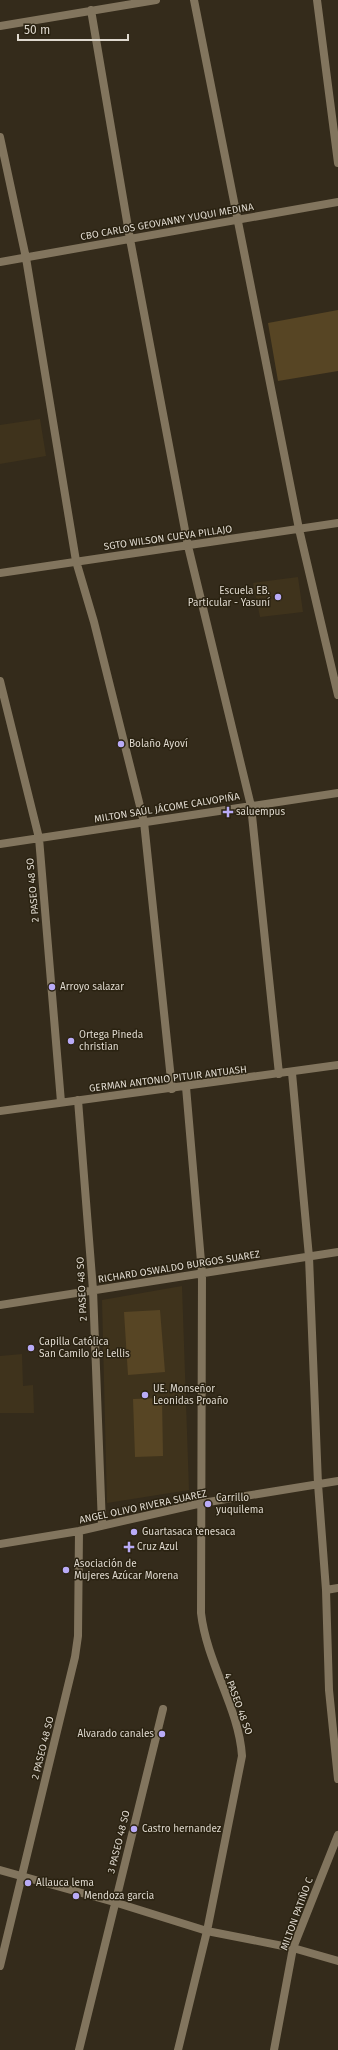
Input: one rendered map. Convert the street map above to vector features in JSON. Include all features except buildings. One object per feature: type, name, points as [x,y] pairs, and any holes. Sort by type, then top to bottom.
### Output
[{"type":"street","points":[[0,26],[156,0]]},
{"type":"street","points":[[194,0],[299,529],[338,695]]},
{"type":"street","points":[[317,0],[338,163]]},
{"type":"street","points":[[91,10],[130,239],[188,546],[251,806],[279,1074]]},
{"type":"street","points":[[0,138],[26,258],[76,561],[94,622],[144,822],[172,1089]]},
{"type":"street","name":"CBO CARLOS GEOVANNY YUQUI MEDINA","points":[[0,262],[338,202]]},
{"type":"street","name":"SGTO WILSON CUEVA PILLAJO","points":[[0,573],[338,523]]},
{"type":"street","name":"2 PASEO 48 SO","points":[[0,681],[39,838],[61,1102]]},
{"type":"street","name":"MILTON SAÚL JÁCOME CALVOPIÑA","points":[[0,844],[338,793]]},
{"type":"street","name":"GERMAN ANTONIO PITUIR ANTUASH","points":[[0,1111],[292,1073],[338,1065]]},
{"type":"street","points":[[292,1073],[309,1257],[318,1484],[334,1691],[338,1779]]},
{"type":"street","name":"4 PASEO 48 SO","points":[[178,2050],[207,1931],[242,1756],[241,1737],[204,1635],[201,1613],[202,1273],[186,1087]]},
{"type":"street","name":"2 PASEO 48 SO","points":[[78,1100],[93,1290],[102,1525]]},
{"type":"street","name":"RICHARD OSWALDO BURGOS SUAREZ","points":[[0,1305],[338,1252]]},
{"type":"street","name":"ANGEL OLIVO RIVERA SUAREZ","points":[[0,1544],[79,1531],[202,1504],[338,1481]]},
{"type":"street","name":"2 PASEO 48 SO","points":[[0,1966],[75,1657],[78,1636],[79,1531]]},
{"type":"street","points":[[326,1590],[338,1588]]},
{"type":"street","name":"3 PASEO 48 SO","points":[[79,2050],[114,1902],[163,1708]]},
{"type":"street","name":"MILTON PATIÑO C","points":[[274,2050],[293,1948],[338,1835]]},
{"type":"street","points":[[0,1870],[114,1902],[207,1931],[293,1948],[338,1961]]},
{"type":"shaded area","points":[[338,310],[338,371],[278,381],[268,323]]},
{"type":"shaded area","points":[[40,419],[46,456],[0,464],[0,425]]},
{"type":"shaded area","name":"Escuela EB. Particular - Yasuní","points":[[298,577],[303,612],[260,617],[253,583]]},
{"type":"shaded area","name":"UE. Monseñor Leonidas Proaño","points":[[182,1286],[189,1490],[107,1503],[102,1300]]},
{"type":"shaded area","points":[[160,1310],[165,1372],[128,1375],[124,1312]]},
{"type":"shaded area","points":[[22,1354],[23,1386],[33,1385],[34,1413],[0,1413],[0,1356]]},
{"type":"shaded area","points":[[162,1398],[163,1456],[135,1457],[133,1399]]},
{"type":"place","name":"Escuela EB. Particular - Yasuní","points":[[278,597]]},
{"type":"place","name":"Bolaño Ayoví","points":[[121,744]]},
{"type":"place","name":"saluempus","points":[[228,812]]},
{"type":"place","name":"Arroyo salazar","points":[[52,987]]},
{"type":"place","name":"Ortega Pineda christian","points":[[71,1041]]},
{"type":"place","name":"Capilla Católica San Camilo de Lellis","points":[[31,1348]]},
{"type":"place","name":"UE. Monseñor Leonidas Proaño","points":[[145,1395]]},
{"type":"place","name":"Carrillo yuquilema","points":[[208,1504]]},
{"type":"place","name":"Guartasaca tenesaca","points":[[134,1532]]},
{"type":"place","name":"Cruz Azul","points":[[129,1547]]},
{"type":"place","name":"Asociación de Mujeres Azúcar Morena","points":[[66,1570]]},
{"type":"place","name":"Alvarado canales","points":[[162,1734]]},
{"type":"place","name":"Castro hernandez","points":[[134,1829]]},
{"type":"place","name":"Allauca lema","points":[[28,1883]]},
{"type":"place","name":"Mendoza garcia","points":[[76,1896]]}]
